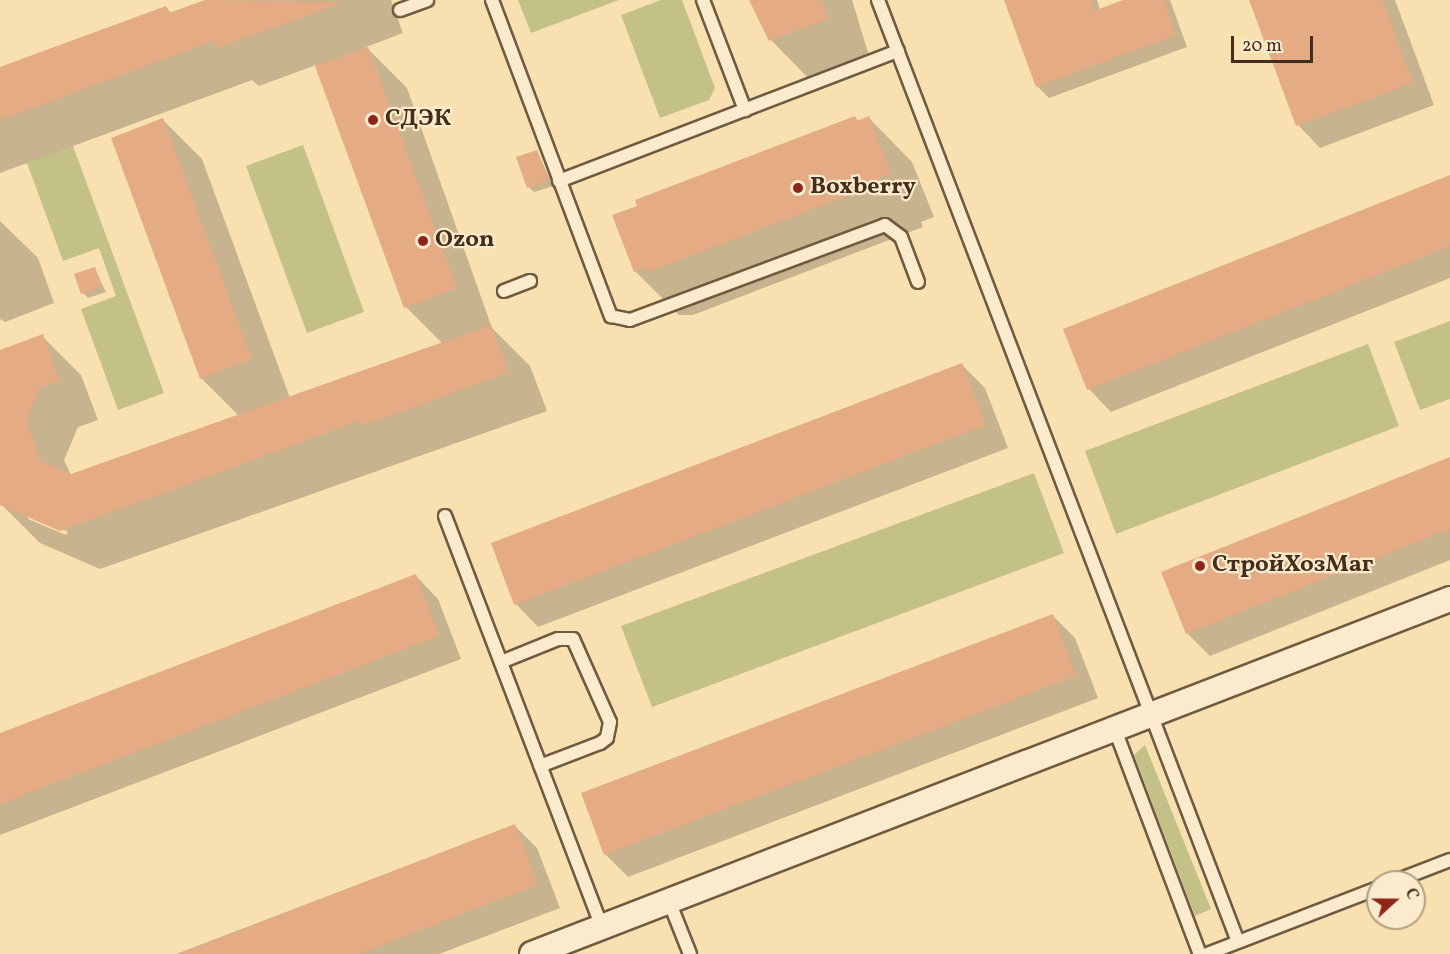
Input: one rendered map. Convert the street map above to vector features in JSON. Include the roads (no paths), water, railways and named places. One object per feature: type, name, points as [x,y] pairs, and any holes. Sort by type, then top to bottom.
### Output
[{"type":"street","points":[[532,954],[1152,712],[1450,599]]},
{"type":"lane","points":[[400,10],[427,0]]},
{"type":"lane","points":[[492,0],[606,308],[620,321],[885,225],[901,237],[918,282]]},
{"type":"lane","points":[[703,0],[745,110]]},
{"type":"lane","points":[[878,0],[1238,942]]},
{"type":"lane","points":[[559,181],[898,51]]},
{"type":"lane","points":[[504,291],[530,281]]},
{"type":"lane","points":[[445,516],[602,927]]},
{"type":"lane","points":[[501,662],[558,639],[573,639],[610,722],[607,738],[540,766]]},
{"type":"lane","points":[[1114,727],[1200,954]]},
{"type":"lane","points":[[1424,870],[1450,860]]},
{"type":"lane","points":[[1207,954],[1366,893]]},
{"type":"lane","points":[[669,901],[690,954]]},
{"type":"place","name":"СДЭК","points":[[373,120]]},
{"type":"place","name":"Boxberry","points":[[798,188]]},
{"type":"place","name":"Ozon","points":[[423,241]]},
{"type":"place","name":"СтройХозМаг","points":[[1200,566]]}]
